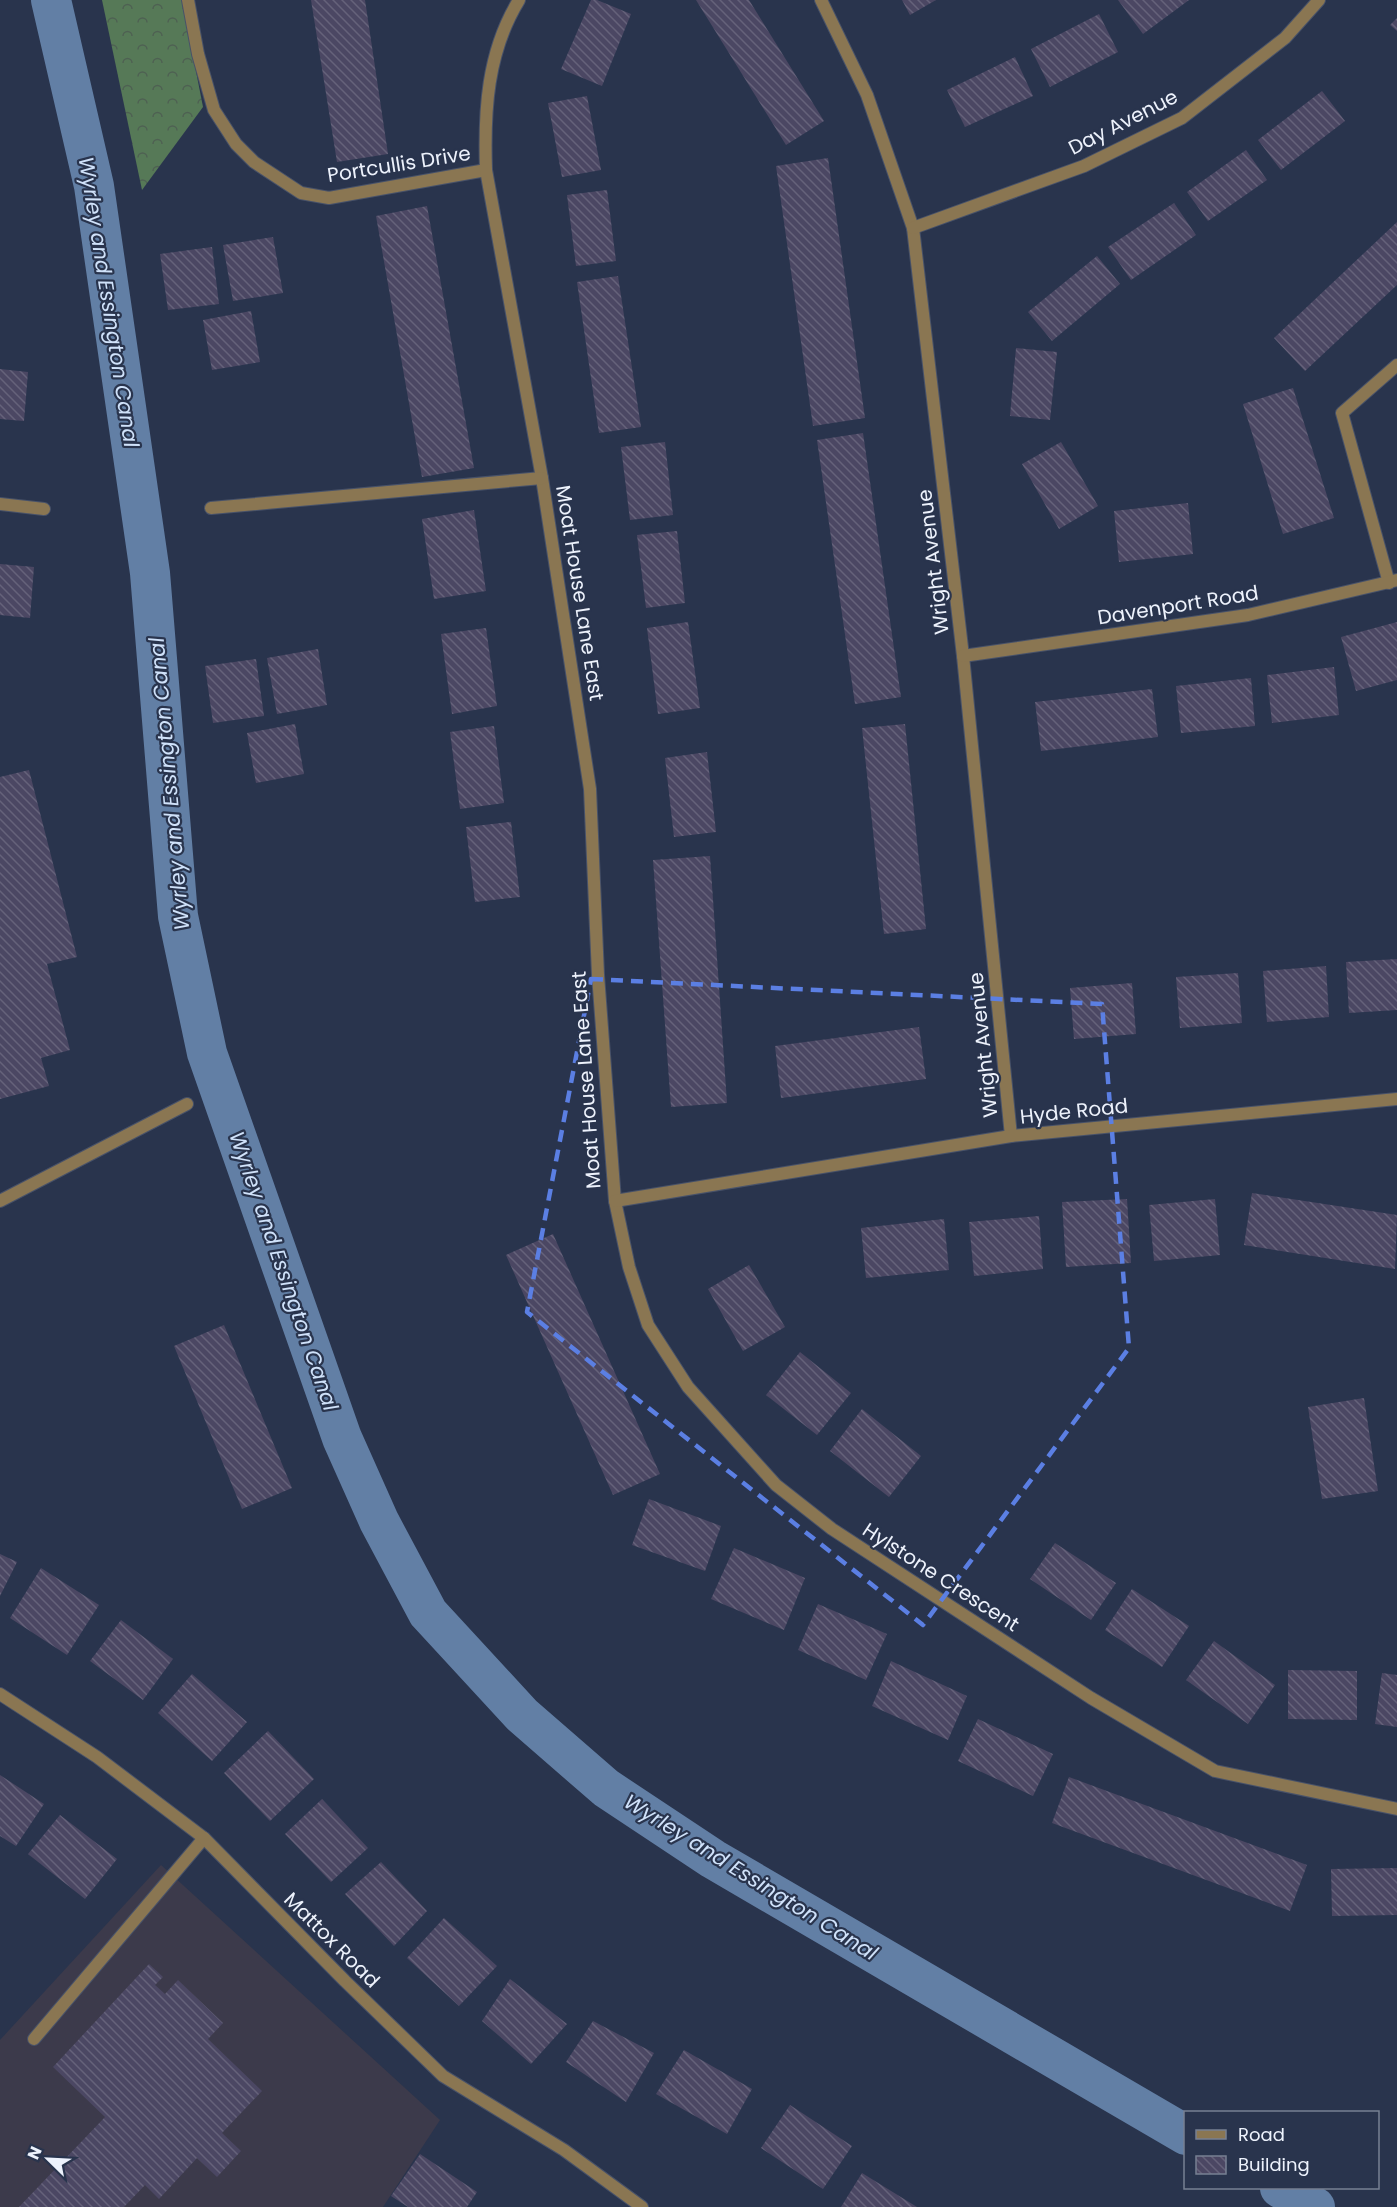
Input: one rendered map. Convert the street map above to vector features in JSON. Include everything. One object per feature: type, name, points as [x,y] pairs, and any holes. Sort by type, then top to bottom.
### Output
[{"type":"street","name":"Portcullis Drive","points":[[188,0],[198,54],[214,110],[236,144],[254,162],[301,193],[329,198],[486,170]]},
{"type":"street","name":"Moat House Lane East","points":[[519,0],[506,21],[490,71],[485,132],[486,170],[542,478],[590,789],[600,1011],[615,1201]]},
{"type":"street","name":"Wright Avenue","points":[[821,0],[867,95],[913,228],[963,656],[1011,1136]]},
{"type":"street","name":"Day Avenue","points":[[913,228],[1084,166],[1182,118],[1285,38],[1319,0]]},
{"type":"street","points":[[1393,582],[1342,413],[1397,364]]},
{"type":"street","points":[[211,508],[542,478]]},
{"type":"street","points":[[0,504],[44,509]]},
{"type":"street","name":"Davenport Road","points":[[963,656],[1248,615],[1393,582]]},
{"type":"street","name":"Hyde Road","points":[[615,1201],[1011,1136],[1397,1099]]},
{"type":"street","points":[[0,1200],[187,1104]]},
{"type":"street","name":"Hylstone Crescent","points":[[615,1201],[629,1267],[648,1325],[688,1387],[776,1485],[832,1529],[1091,1698],[1215,1772],[1397,1809]]},
{"type":"street","name":"Mattox Road","points":[[0,1694],[97,1757],[204,1838],[345,1981],[443,2076],[564,2150],[642,2207]]},
{"type":"street","points":[[34,2039],[204,1838]]},
{"type":"highlighted area","points":[[591,979],[1102,1004],[1129,1348],[923,1625],[527,1312]]},
{"type":"shaded area","points":[[161,1865],[440,2120],[383,2207],[0,2207],[0,2040]]},
{"type":"green space","points":[[102,0],[182,0],[203,107],[142,190]]},
{"type":"building","points":[[311,0],[365,0],[388,154],[337,162]]},
{"type":"building","points":[[591,0],[597,0],[631,14],[602,86],[561,69]]},
{"type":"building","points":[[696,0],[749,0],[824,121],[786,145]]},
{"type":"building","points":[[902,0],[936,0],[910,15]]},
{"type":"building","points":[[1118,0],[1189,0],[1143,34]]},
{"type":"building","points":[[1099,14],[1118,52],[1050,87],[1031,49]]},
{"type":"building","points":[[1397,18],[1397,31],[1390,25]]},
{"type":"building","points":[[1015,57],[1033,96],[965,127],[947,90]]},
{"type":"building","points":[[1322,91],[1345,121],[1281,170],[1258,140]]},
{"type":"building","points":[[587,96],[601,170],[562,177],[548,103]]},
{"type":"building","points":[[1246,150],[1267,180],[1208,221],[1187,192]]},
{"type":"building","points":[[828,158],[865,418],[813,426],[776,166]]},
{"type":"building","points":[[607,190],[616,261],[576,266],[567,195]]},
{"type":"building","points":[[1174,203],[1196,235],[1131,280],[1108,247]]},
{"type":"building","points":[[427,206],[474,468],[422,477],[376,216]]},
{"type":"building","points":[[1397,222],[1397,285],[1305,371],[1274,338]]},
{"type":"building","points":[[273,237],[283,293],[233,301],[223,245]]},
{"type":"building","points":[[212,247],[219,304],[168,310],[160,254]]},
{"type":"building","points":[[1097,256],[1120,284],[1052,341],[1028,312]]},
{"type":"building","points":[[618,276],[641,427],[599,433],[577,282]]},
{"type":"building","points":[[251,311],[260,362],[212,370],[203,320]]},
{"type":"building","points":[[1016,348],[1057,352],[1050,420],[1010,416]]},
{"type":"building","points":[[0,369],[28,372],[24,421],[0,419]]},
{"type":"building","points":[[1293,388],[1334,518],[1283,534],[1243,404]]},
{"type":"building","points":[[863,433],[901,697],[855,704],[817,440]]},
{"type":"building","points":[[665,442],[673,515],[630,520],[621,447]]},
{"type":"building","points":[[1061,442],[1098,506],[1059,529],[1022,464]]},
{"type":"building","points":[[1188,503],[1193,554],[1119,562],[1114,511]]},
{"type":"building","points":[[474,510],[486,591],[434,599],[422,519]]},
{"type":"building","points":[[677,531],[685,603],[646,608],[637,535]]},
{"type":"building","points":[[0,564],[34,567],[30,618],[0,615]]},
{"type":"building","points":[[688,622],[700,708],[658,714],[647,628]]},
{"type":"building","points":[[1397,622],[1397,680],[1356,691],[1341,637]]},
{"type":"building","points":[[486,628],[497,706],[452,714],[441,634]]},
{"type":"building","points":[[318,649],[327,705],[277,714],[267,658]]},
{"type":"building","points":[[256,659],[264,716],[213,723],[205,666]]},
{"type":"building","points":[[1334,667],[1339,715],[1272,723],[1267,675]]},
{"type":"building","points":[[1251,678],[1255,726],[1181,733],[1176,686]]},
{"type":"building","points":[[1152,689],[1158,737],[1041,751],[1035,702]]},
{"type":"building","points":[[295,724],[304,774],[256,783],[247,733]]},
{"type":"building","points":[[905,724],[926,929],[884,934],[862,728]]},
{"type":"building","points":[[494,726],[504,803],[460,809],[450,732]]},
{"type":"building","points":[[707,752],[716,832],[674,837],[665,758]]},
{"type":"building","points":[[29,770],[77,957],[47,964],[70,1050],[41,1058],[49,1086],[0,1099],[0,777]]},
{"type":"building","points":[[511,822],[520,897],[475,902],[466,827]]},
{"type":"building","points":[[710,856],[727,1103],[671,1107],[653,860]]},
{"type":"building","points":[[1397,959],[1397,1010],[1349,1013],[1346,962]]},
{"type":"building","points":[[1326,966],[1329,1017],[1267,1022],[1263,971]]},
{"type":"building","points":[[1238,973],[1242,1023],[1180,1028],[1176,977]]},
{"type":"building","points":[[1132,983],[1136,1034],[1074,1039],[1070,988]]},
{"type":"building","points":[[919,1027],[926,1079],[781,1098],[775,1046]]},
{"type":"building","points":[[1252,1193],[1397,1215],[1395,1269],[1244,1245]]},
{"type":"building","points":[[1127,1199],[1131,1263],[1066,1267],[1062,1202]]},
{"type":"building","points":[[1215,1199],[1220,1255],[1154,1261],[1149,1205]]},
{"type":"building","points":[[1039,1216],[1043,1269],[974,1276],[969,1222]]},
{"type":"building","points":[[944,1219],[949,1270],[866,1278],[861,1228]]},
{"type":"building","points":[[553,1234],[660,1474],[613,1495],[506,1255]]},
{"type":"building","points":[[749,1265],[785,1327],[743,1351],[708,1289]]},
{"type":"building","points":[[224,1325],[292,1488],[242,1509],[174,1346]]},
{"type":"building","points":[[800,1352],[851,1393],[817,1435],[766,1395]]},
{"type":"building","points":[[1364,1398],[1378,1491],[1322,1499],[1308,1407]]},
{"type":"building","points":[[862,1409],[921,1456],[889,1497],[830,1451]]},
{"type":"building","points":[[649,1499],[721,1526],[705,1571],[632,1545]]},
{"type":"building","points":[[1055,1543],[1116,1583],[1091,1620],[1030,1579]]},
{"type":"building","points":[[734,1548],[805,1578],[784,1630],[711,1599]]},
{"type":"building","points":[[0,1554],[17,1562],[0,1596]]},
{"type":"building","points":[[41,1568],[99,1605],[67,1655],[10,1618]]},
{"type":"building","points":[[1132,1589],[1189,1626],[1162,1667],[1105,1630]]},
{"type":"building","points":[[818,1604],[887,1634],[866,1680],[798,1650]]},
{"type":"building","points":[[121,1620],[173,1659],[143,1700],[90,1661]]},
{"type":"building","points":[[1214,1641],[1275,1685],[1248,1724],[1186,1680]]},
{"type":"building","points":[[891,1661],[967,1696],[948,1740],[872,1706]]},
{"type":"building","points":[[1288,1670],[1357,1671],[1357,1720],[1288,1719]]},
{"type":"building","points":[[1382,1673],[1397,1675],[1397,1727],[1375,1724]]},
{"type":"building","points":[[192,1674],[247,1722],[212,1761],[158,1713]]},
{"type":"building","points":[[978,1719],[1053,1754],[1033,1796],[958,1761]]},
{"type":"building","points":[[268,1731],[314,1779],[270,1821],[224,1773]]},
{"type":"building","points":[[0,1775],[44,1804],[16,1846],[0,1836]]},
{"type":"building","points":[[1069,1777],[1307,1865],[1290,1911],[1052,1823]]},
{"type":"building","points":[[322,1799],[368,1848],[331,1882],[285,1834]]},
{"type":"building","points":[[60,1815],[117,1859],[85,1899],[28,1854]]},
{"type":"building","points":[[381,1862],[427,1911],[394,1946],[345,1894]]},
{"type":"building","points":[[1397,1868],[1397,1915],[1332,1916],[1331,1869]]},
{"type":"building","points":[[444,1918],[497,1966],[459,2006],[407,1958]]},
{"type":"building","points":[[149,1964],[163,1977],[155,1985],[165,1994],[178,1980],[223,2023],[208,2039],[262,2091],[222,2133],[241,2151],[217,2177],[197,2158],[159,2199],[145,2185],[124,2207],[19,2207],[105,2117],[53,2067]]},
{"type":"building","points":[[510,1979],[567,2024],[531,2064],[482,2021]]},
{"type":"building","points":[[593,2021],[654,2053],[626,2102],[566,2062]]},
{"type":"building","points":[[684,2050],[752,2089],[727,2134],[656,2094]]},
{"type":"building","points":[[790,2105],[852,2146],[823,2189],[761,2148]]},
{"type":"building","points":[[420,2154],[477,2192],[467,2207],[408,2207],[391,2196]]},
{"type":"building","points":[[862,2173],[917,2207],[841,2207]]},
{"type":"waterway","name":"Wyrley and Essington Canal","points":[[51,0],[94,186],[150,573],[178,916],[207,1053],[342,1438],[379,1521],[428,1613],[522,1715],[606,1788],[713,1859],[1184,2134]]},
{"type":"waterway","name":"Wyrley and Essington Canal","points":[[1282,2189],[1315,2207]]}]
